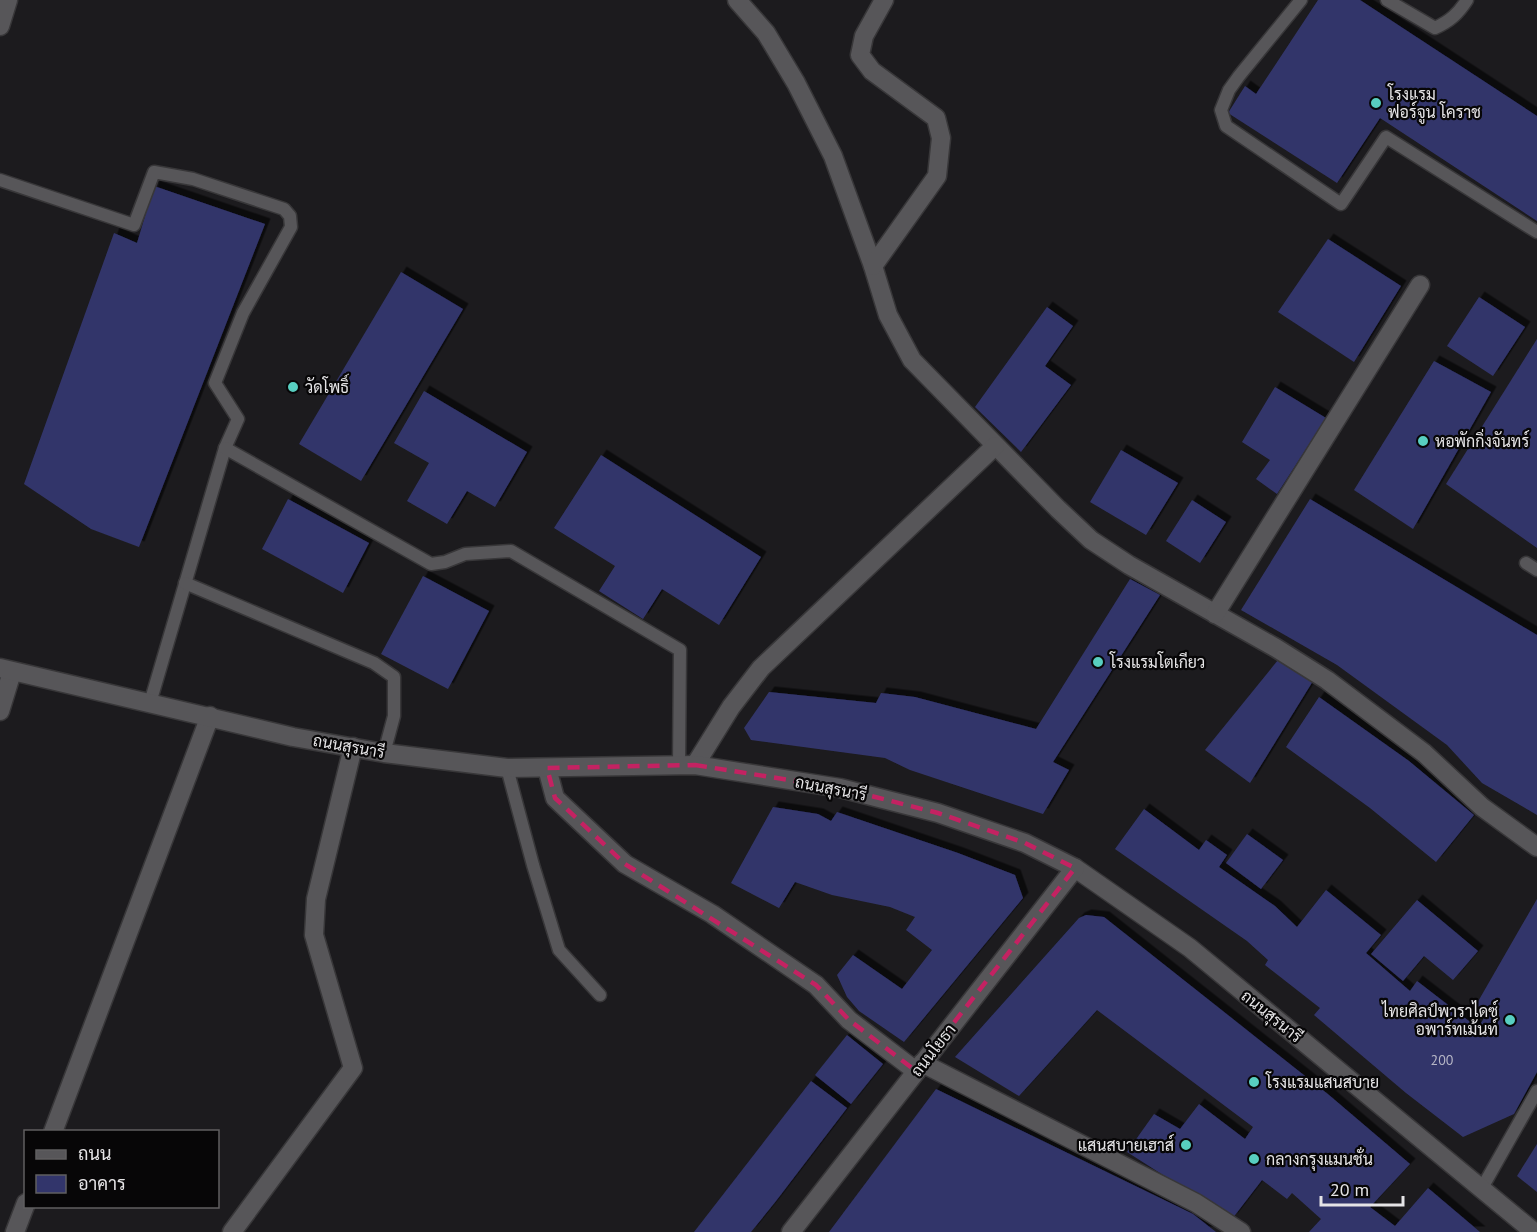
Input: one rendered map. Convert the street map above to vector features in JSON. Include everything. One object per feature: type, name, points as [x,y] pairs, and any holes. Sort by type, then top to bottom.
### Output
[{"type":"street","points":[[0,26],[8,0]]},
{"type":"street","points":[[737,0],[766,33],[796,83],[833,156],[873,266],[888,315],[912,360],[1091,540],[1129,565],[1276,648],[1327,680],[1425,753],[1482,807],[1537,847]]},
{"type":"street","points":[[873,266],[937,176],[941,138],[936,118],[872,71],[860,55],[864,36],[884,0]]},
{"type":"street","points":[[1215,614],[1420,285]]},
{"type":"street","points":[[687,766],[760,668],[995,446]]},
{"type":"street","points":[[0,711],[6,670]]},
{"type":"street","name":"ถนนสุรนารี","points":[[6,670],[293,737],[384,753],[507,768],[687,766],[840,788],[938,813],[1025,843],[1075,868],[1190,948],[1534,1232]]},
{"type":"street","points":[[53,1130],[210,716]]},
{"type":"street","points":[[232,1232],[353,1068],[314,935],[316,899],[353,747]]},
{"type":"street","points":[[547,768],[555,798],[625,864],[712,914],[816,985],[849,1020],[919,1067],[1196,1203],[1241,1232]]},
{"type":"street","name":"ถนนโยธา","points":[[791,1232],[1075,868]]},
{"type":"street","points":[[15,1232],[24,1208]]},
{"type":"lane","points":[[1301,0],[1229,90],[1221,110],[1226,126],[1341,204],[1386,136],[1537,232]]},
{"type":"lane","points":[[1387,0],[1435,28],[1450,22],[1467,0]]},
{"type":"lane","points":[[0,180],[134,225],[154,172],[193,179],[284,209],[290,216],[291,227],[243,313],[215,383],[238,419],[225,448],[150,703]]},
{"type":"lane","points":[[225,448],[431,564],[445,562],[465,554],[511,551],[680,650],[687,766]]},
{"type":"lane","points":[[185,583],[374,663],[394,677],[394,716],[384,753]]},
{"type":"lane","points":[[507,768],[559,950],[600,995]]},
{"type":"lane","points":[[1482,1188],[1537,1091]]},
{"type":"highlighted area","points":[[695,765],[840,788],[938,813],[1025,843],[1075,868],[916,1071],[849,1020],[816,985],[625,864],[555,798],[547,768]]},
{"type":"building","name":"โรงแรม ฟอร์จูน โคราช","points":[[1318,0],[1360,0],[1537,116],[1537,221],[1380,118],[1337,183],[1228,113],[1245,86],[1256,94]]},
{"type":"building","points":[[154,186],[265,224],[139,547],[91,529],[24,484],[114,233],[137,243]]},
{"type":"building","points":[[1328,239],[1401,286],[1354,362],[1278,312]]},
{"type":"building","points":[[401,272],[463,309],[361,481],[299,444]]},
{"type":"building","points":[[1479,297],[1525,327],[1493,376],[1447,346]]},
{"type":"building","points":[[1047,307],[1073,326],[1045,366],[1071,385],[1021,452],[975,407]]},
{"type":"building","points":[[1537,339],[1537,548],[1446,484]]},
{"type":"building","name":"หอพักกิ่งจันทร์","points":[[1434,361],[1491,392],[1413,529],[1354,490]]},
{"type":"building","points":[[1275,387],[1326,418],[1277,494],[1256,479],[1270,460],[1242,442]]},
{"type":"building","points":[[424,391],[527,452],[495,507],[467,491],[447,524],[407,501],[429,463],[394,443]]},
{"type":"building","points":[[1121,450],[1178,483],[1146,535],[1090,502]]},
{"type":"building","points":[[601,455],[761,557],[719,625],[662,589],[643,619],[599,591],[615,566],[554,528]]},
{"type":"building","points":[[288,499],[369,543],[343,593],[262,549]]},
{"type":"building","points":[[1310,499],[1537,635],[1537,815],[1482,783],[1447,745],[1337,665],[1241,610]]},
{"type":"building","points":[[1192,500],[1226,522],[1200,563],[1166,541]]},
{"type":"building","points":[[423,576],[489,611],[448,689],[381,654]]},
{"type":"building","points":[[1130,579],[1160,595],[1053,762],[1069,770],[1043,814],[910,770],[885,758],[751,740],[744,728],[769,692],[876,703],[881,693],[915,697],[1036,729]]},
{"type":"building","points":[[1278,660],[1313,681],[1250,783],[1205,750]]},
{"type":"building","points":[[1319,697],[1409,761],[1474,815],[1436,862],[1370,808],[1286,747]]},
{"type":"building","points":[[773,807],[818,814],[831,821],[837,812],[1015,875],[1023,898],[904,1042],[859,1011],[847,997],[837,975],[853,955],[902,989],[932,950],[906,930],[915,917],[890,907],[832,895],[795,882],[779,908],[731,883]]},
{"type":"building","points":[[1144,809],[1199,850],[1206,840],[1227,855],[1219,867],[1275,906],[1297,927],[1326,890],[1381,935],[1366,953],[1410,991],[1417,981],[1478,1028],[1487,1013],[1476,1005],[1537,899],[1537,1072],[1514,1114],[1463,1137],[1406,1093],[1314,1015],[1320,1008],[1265,965],[1268,960],[1247,941],[1115,849]]},
{"type":"building","points":[[1247,834],[1283,860],[1261,889],[1226,863]]},
{"type":"building","points":[[1417,900],[1478,951],[1453,980],[1424,956],[1403,981],[1371,954]]},
{"type":"building","points":[[1086,915],[1104,917],[1329,1095],[1410,1164],[1370,1207],[1395,1226],[1428,1188],[1480,1232],[1309,1232],[1321,1219],[1292,1193],[1287,1199],[1262,1180],[1232,1219],[1127,1152],[1154,1114],[1180,1129],[1199,1104],[1245,1139],[1253,1127],[1097,1010],[1019,1096],[955,1057],[1079,918]]},
{"type":"building","points":[[847,1035],[883,1064],[851,1104],[815,1075]]},
{"type":"building","points":[[811,1081],[847,1108],[776,1201],[751,1232],[694,1232]]},
{"type":"building","points":[[936,1089],[1193,1214],[1216,1232],[829,1232]]},
{"type":"building","points":[[1537,1144],[1537,1192],[1517,1176]]},
{"type":"place","name":"โรงแรม ฟอร์จูน โคราช","points":[[1376,103]]},
{"type":"place","name":"วัดโพธิ์","points":[[293,387]]},
{"type":"place","name":"หอพักกิ่งจันทร์","points":[[1423,441]]},
{"type":"place","name":"โรงแรมโตเกียว","points":[[1098,662]]},
{"type":"place","name":"ไทยศิลป์พาราไดซ์ อพาร์ทเม้นท์","points":[[1510,1020]]},
{"type":"place","name":"โรงแรมแสนสบาย","points":[[1254,1082]]},
{"type":"place","name":"แสนสบายเฮาส์","points":[[1186,1145]]},
{"type":"place","name":"กลางกรุงแมนชั่น","points":[[1254,1159]]}]
